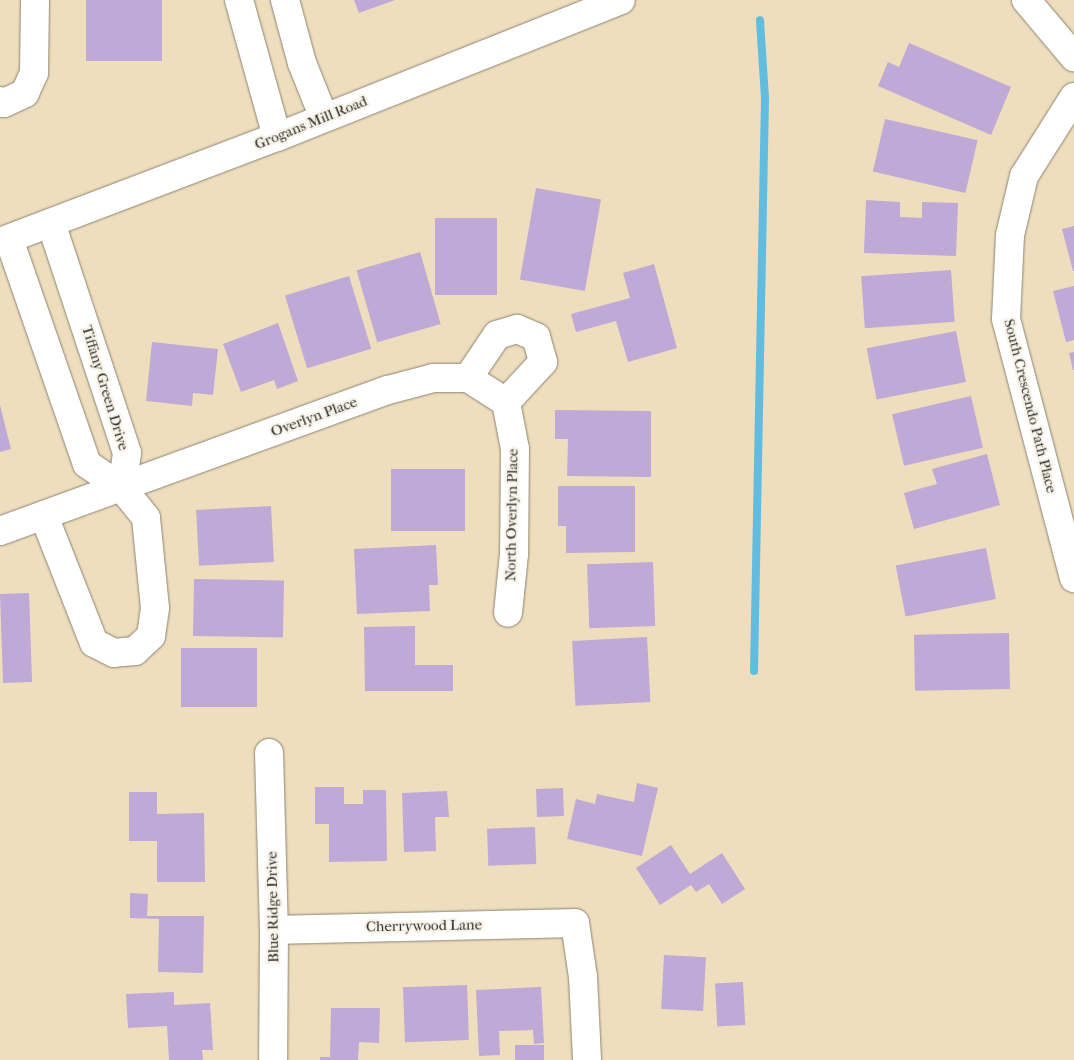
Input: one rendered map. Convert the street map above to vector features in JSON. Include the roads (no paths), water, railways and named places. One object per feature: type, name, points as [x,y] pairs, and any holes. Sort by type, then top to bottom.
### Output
[{"type":"street","points":[[0,101],[4,102],[25,93],[34,73],[35,0]]},
{"type":"street","points":[[239,0],[277,137]]},
{"type":"street","points":[[285,0],[302,63],[324,118]]},
{"type":"street","name":"Grogans Mill Road","points":[[5,240],[277,137],[621,0]]},
{"type":"street","points":[[1026,0],[1074,57]]},
{"type":"street","name":"South Crescendo Path Place","points":[[1074,98],[1024,176],[1010,235],[1006,319],[1074,578]]},
{"type":"street","name":"Tiffany Green Drive","points":[[51,223],[127,453],[122,488]]},
{"type":"street","points":[[5,240],[87,464],[122,488],[146,518],[155,608],[152,636],[135,650],[114,654],[94,643],[44,516]]},
{"type":"street","points":[[516,329],[536,337],[544,362],[506,402],[468,378],[497,335],[516,329]]},
{"type":"street","name":"Overlyn Place","points":[[0,531],[388,390],[433,378],[468,378]]},
{"type":"street","name":"North Overlyn Place","points":[[506,402],[515,449],[514,554],[508,613]]},
{"type":"street","name":"Blue Ridge Drive","points":[[269,753],[274,930],[273,1060]]},
{"type":"street","name":"Cherrywood Lane","points":[[274,930],[575,923],[584,976],[587,1060]]},
{"type":"waterway","points":[[754,671],[765,98],[760,20]]}]
